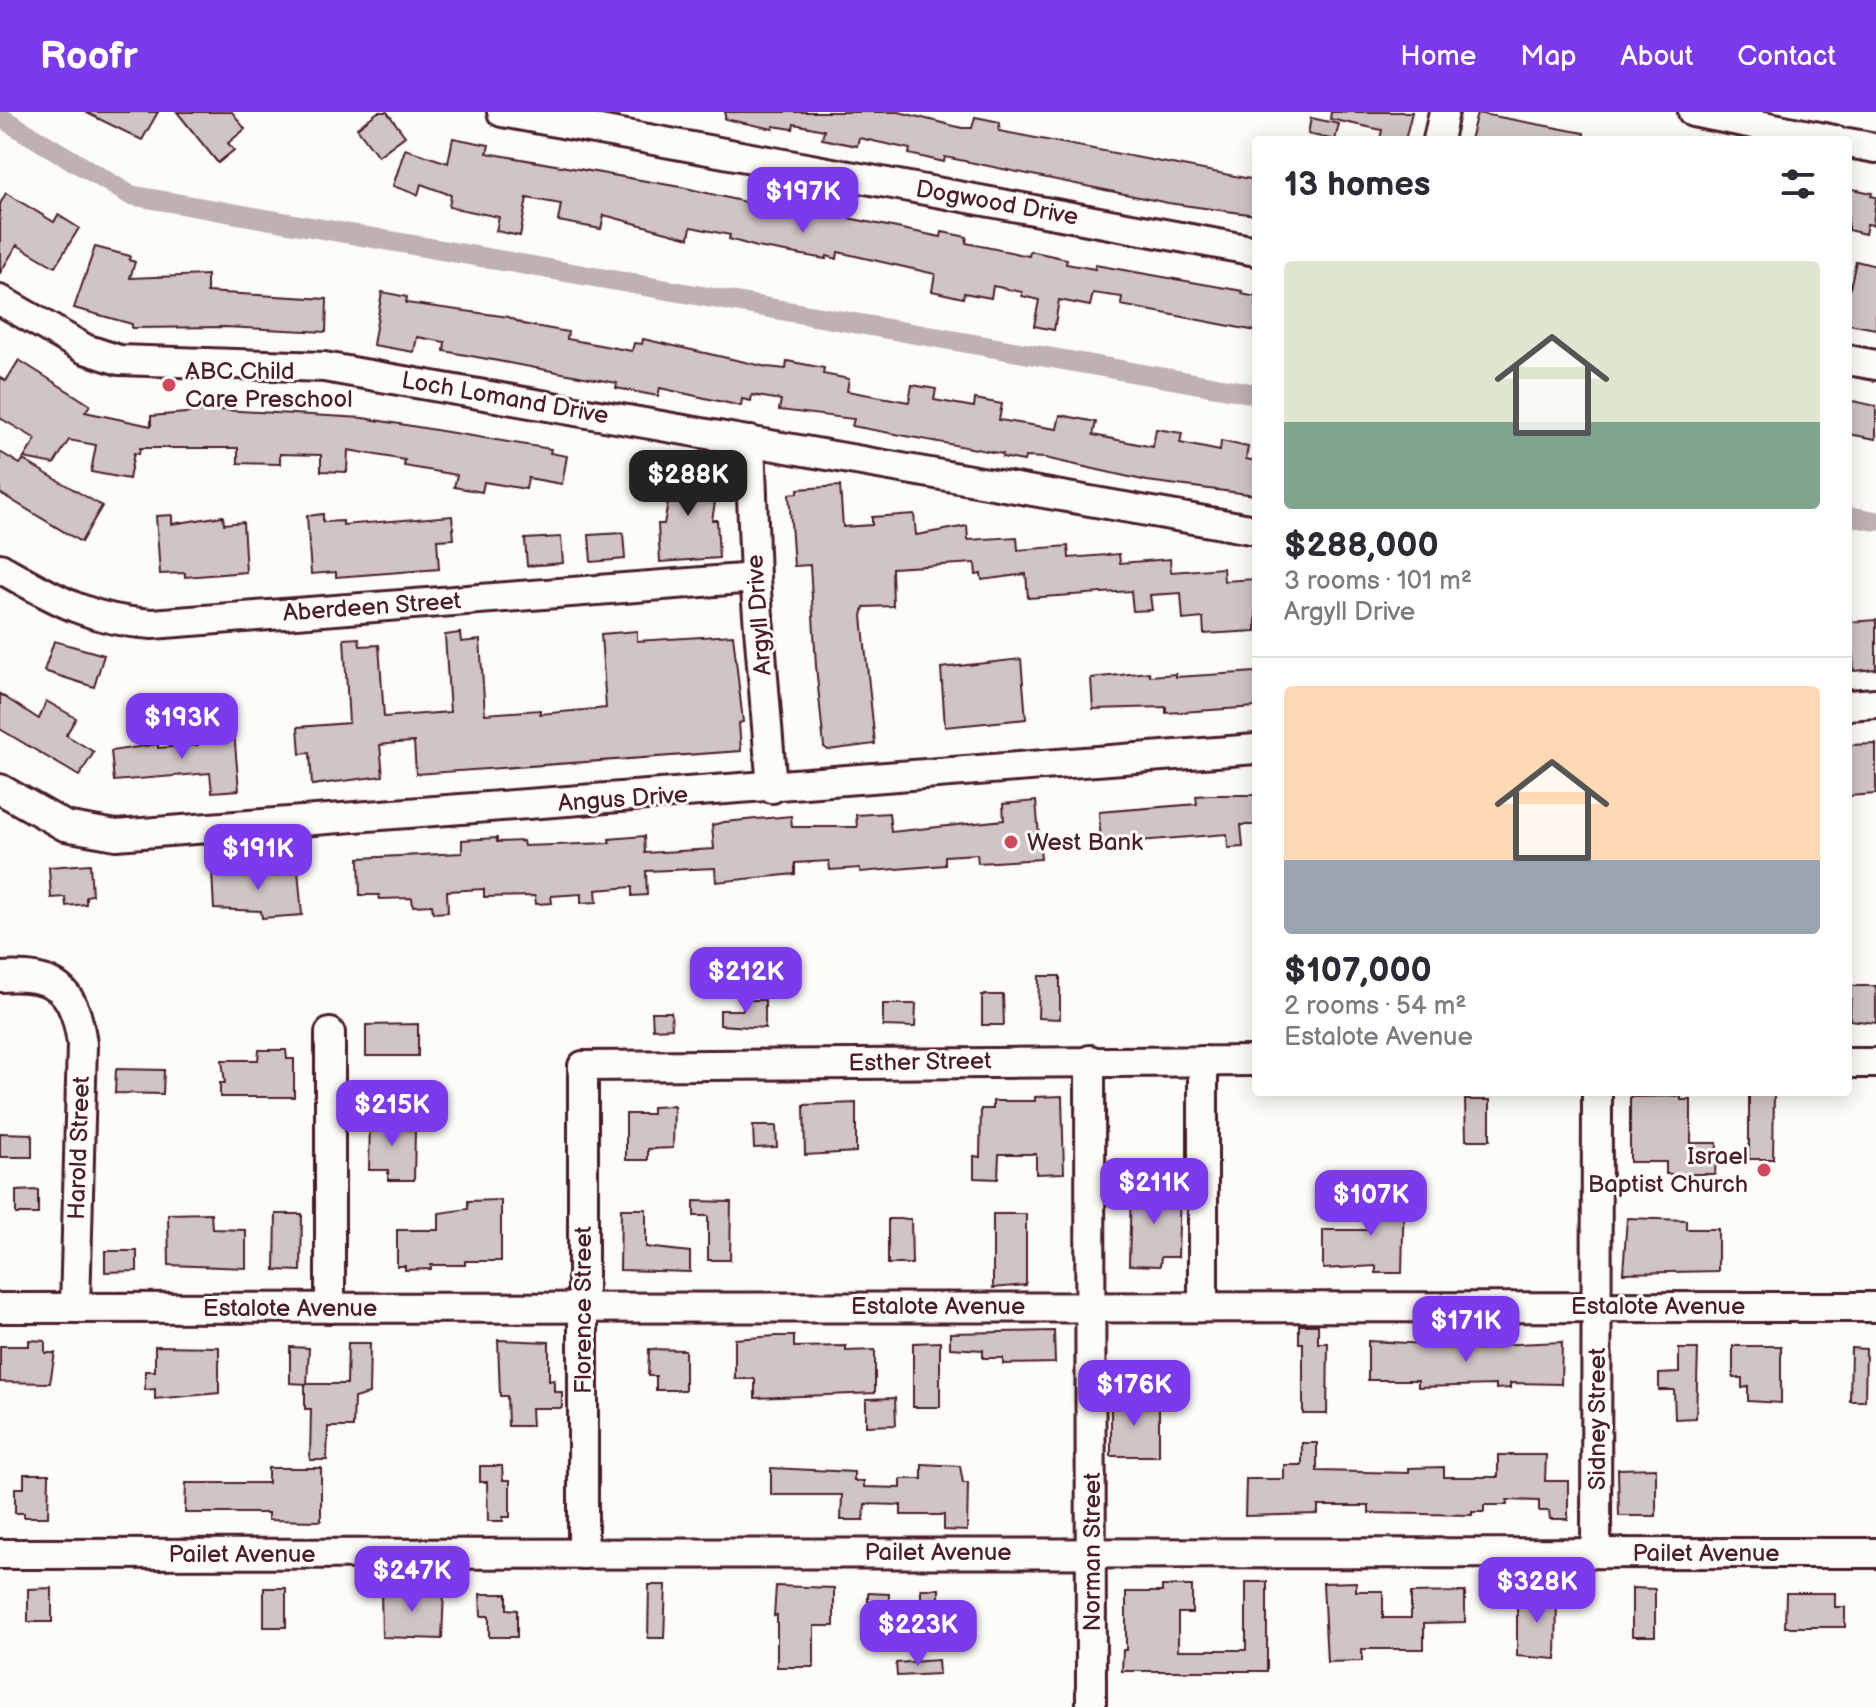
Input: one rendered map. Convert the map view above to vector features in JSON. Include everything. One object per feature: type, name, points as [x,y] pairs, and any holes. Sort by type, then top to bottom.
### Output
[{"type":"street","name":"Dogwood Drive","points":[[502,112],[1252,250]]},
{"type":"street","points":[[1439,136],[1444,112]]},
{"type":"street","points":[[1693,112],[1814,136]]},
{"type":"street","points":[[1852,144],[1876,148]]},
{"type":"street","name":"Loch Lomand Drive","points":[[0,300],[85,349],[119,360],[324,367],[1252,529]]},
{"type":"street","points":[[1852,361],[1876,365]]},
{"type":"street","name":"Argyll Drive","points":[[750,441],[755,578],[772,788]]},
{"type":"street","name":"Aberdeen Street","points":[[0,568],[73,609],[122,622],[152,624],[755,578]]},
{"type":"street","points":[[1852,705],[1876,703]]},
{"type":"street","name":"Angus Drive","points":[[0,789],[65,826],[116,835],[772,788],[1252,749]]},
{"type":"street","name":"Harold Street","points":[[0,977],[51,982],[64,991],[77,1011],[82,1044],[75,1308]]},
{"type":"street","points":[[330,1033],[330,1308]]},
{"type":"street","name":"Norman Street","points":[[1090,1060],[1091,1707]]},
{"type":"street","points":[[1203,1061],[1203,1306]]},
{"type":"street","name":"Esther Street","points":[[583,1066],[1252,1061]]},
{"type":"street","points":[[1852,1063],[1876,1063]]},
{"type":"street","name":"Florence Street","points":[[583,1066],[583,1554]]},
{"type":"street","name":"Sidney Street","points":[[1596,1553],[1597,1096]]},
{"type":"street","name":"Estalote Avenue","points":[[0,1308],[1876,1307]]},
{"type":"street","name":"Pailet Avenue","points":[[0,1554],[1876,1553]]},
{"type":"building","points":[[85,112],[158,112],[142,140]]},
{"type":"building","points":[[177,112],[232,112],[245,129],[228,143],[234,150],[218,163]]},
{"type":"building","points":[[378,112],[387,112],[405,136],[378,156],[357,128]]},
{"type":"building","points":[[725,112],[899,112],[972,128],[975,117],[1000,122],[999,131],[1252,179],[1252,214],[1168,203],[945,157],[944,162],[909,154],[910,149],[859,138],[857,146],[822,139],[824,130],[794,124],[793,129],[773,126],[773,129],[725,119]]},
{"type":"building","points":[[1331,112],[1412,112],[1406,136],[1381,136],[1382,130],[1330,119]]},
{"type":"building","points":[[1477,113],[1584,133],[1584,136],[1471,136]]},
{"type":"building","points":[[1311,118],[1339,124],[1336,136],[1308,134]]},
{"type":"building","points":[[453,138],[489,145],[487,153],[686,188],[808,217],[809,210],[941,237],[942,232],[967,237],[966,243],[1029,256],[1030,251],[1067,259],[1066,264],[1095,269],[1095,265],[1243,291],[1242,294],[1252,296],[1252,330],[1121,305],[1122,297],[1093,293],[1090,306],[1059,300],[1054,330],[1034,326],[1039,300],[1022,296],[1022,292],[993,286],[991,298],[964,293],[963,298],[932,291],[935,274],[838,252],[837,259],[827,256],[826,259],[757,247],[729,239],[730,235],[691,227],[689,238],[604,215],[601,229],[558,221],[561,204],[527,198],[520,236],[496,231],[499,217],[449,207],[451,195],[421,184],[418,195],[393,186],[405,149],[448,163]]},
{"type":"building","points":[[1852,189],[1872,193],[1871,196],[1876,197],[1873,225],[1867,224],[1865,234],[1852,231]]},
{"type":"building","points":[[6,193],[54,222],[58,215],[79,228],[55,267],[17,245],[0,273],[0,204]]},
{"type":"building","points":[[95,247],[130,256],[129,260],[135,262],[130,278],[207,275],[207,292],[327,299],[326,332],[225,327],[132,328],[132,324],[74,308]]},
{"type":"building","points":[[1856,261],[1876,266],[1876,329],[1852,325],[1852,279]]},
{"type":"building","points":[[382,292],[407,297],[406,303],[509,317],[523,324],[568,332],[567,339],[632,351],[634,343],[642,344],[643,339],[767,367],[786,369],[787,361],[824,368],[823,374],[849,379],[847,391],[909,402],[912,385],[936,389],[934,400],[974,407],[975,399],[1002,404],[999,420],[1057,429],[1060,415],[1096,422],[1093,435],[1153,447],[1156,429],[1182,433],[1180,443],[1220,451],[1221,441],[1248,447],[1246,459],[1252,460],[1252,494],[1147,481],[1045,458],[1025,457],[1024,461],[1002,457],[1003,454],[852,426],[854,419],[779,410],[781,400],[752,395],[751,401],[742,399],[741,406],[660,388],[658,396],[616,388],[617,383],[444,351],[445,342],[417,337],[414,352],[373,345]]},
{"type":"building","points":[[19,360],[90,405],[85,412],[151,426],[151,416],[222,410],[363,418],[551,449],[550,453],[567,456],[562,484],[528,478],[526,489],[484,482],[482,492],[454,487],[457,475],[404,466],[405,460],[348,450],[347,472],[321,471],[321,455],[280,454],[280,464],[238,463],[238,448],[140,448],[139,454],[134,453],[129,479],[91,472],[96,445],[69,440],[54,464],[24,458],[36,439],[0,418],[0,377],[6,381]]},
{"type":"building","points":[[1852,401],[1876,406],[1876,439],[1852,435]]},
{"type":"building","points":[[0,452],[20,464],[23,460],[102,506],[81,542],[0,493]]},
{"type":"building","points":[[656,471],[719,479],[712,520],[717,520],[719,558],[660,562],[658,524],[664,524],[669,498],[668,494],[652,491]]},
{"type":"building","points":[[840,486],[843,527],[872,525],[872,517],[914,514],[916,535],[967,526],[968,540],[1017,537],[1018,550],[1068,546],[1069,558],[1119,554],[1120,563],[1170,559],[1171,572],[1223,568],[1224,581],[1252,579],[1252,631],[1204,634],[1203,618],[1183,620],[1181,593],[1150,595],[1152,610],[1133,611],[1131,591],[1028,598],[1026,574],[982,580],[981,574],[976,575],[975,563],[892,568],[893,606],[864,607],[862,616],[875,744],[828,750],[824,747],[816,666],[810,565],[794,566],[789,494],[798,493],[798,489]]},
{"type":"building","points":[[323,514],[323,522],[343,521],[343,525],[452,516],[454,539],[437,540],[439,569],[336,577],[336,572],[311,574],[307,516]]},
{"type":"building","points":[[172,515],[172,524],[223,516],[224,524],[243,522],[246,572],[185,577],[185,573],[160,574],[156,516]]},
{"type":"building","points":[[623,533],[625,559],[591,562],[589,535]]},
{"type":"building","points":[[561,537],[563,563],[527,566],[525,539]]},
{"type":"building","points":[[1876,620],[1876,669],[1854,671],[1852,622]]},
{"type":"building","points":[[637,631],[637,641],[733,635],[743,722],[739,723],[741,751],[416,774],[414,742],[397,743],[380,745],[383,776],[312,785],[310,753],[300,754],[298,727],[349,723],[344,639],[359,638],[360,646],[379,645],[384,717],[450,712],[445,635],[460,633],[461,642],[480,640],[485,714],[540,710],[540,714],[606,708],[601,634]]},
{"type":"building","points":[[54,641],[104,655],[94,687],[44,671]]},
{"type":"building","points":[[1021,659],[1026,719],[945,727],[941,668]]},
{"type":"building","points":[[1149,672],[1150,676],[1176,674],[1176,677],[1252,672],[1252,707],[1166,713],[1166,707],[1093,709],[1091,678]]},
{"type":"building","points":[[0,694],[39,719],[46,701],[76,718],[66,735],[94,752],[79,776],[0,729]]},
{"type":"building","points":[[234,732],[239,790],[212,792],[210,773],[114,781],[111,751],[158,744],[158,748],[198,745],[198,734]]},
{"type":"building","points":[[1876,744],[1876,794],[1852,796],[1852,745]]},
{"type":"building","points":[[1252,795],[1252,825],[1241,825],[1243,847],[1228,848],[1227,834],[1101,844],[1099,812],[1197,804],[1196,796]]},
{"type":"building","points":[[1036,801],[1041,859],[978,863],[977,854],[945,856],[945,865],[860,872],[860,868],[830,870],[829,861],[795,863],[795,874],[716,882],[715,868],[646,871],[647,895],[632,896],[632,887],[596,890],[597,902],[581,903],[581,894],[551,896],[552,903],[536,904],[535,896],[484,897],[484,889],[447,891],[448,912],[433,913],[432,905],[413,906],[412,898],[379,899],[379,895],[360,895],[359,858],[462,853],[462,840],[497,838],[497,842],[523,841],[524,846],[610,843],[609,839],[644,836],[645,853],[714,849],[712,825],[724,822],[791,816],[792,827],[857,827],[856,815],[889,813],[891,832],[1004,820],[1003,804]]},
{"type":"building","points":[[90,864],[92,895],[86,896],[86,904],[66,906],[65,897],[51,898],[49,867]]},
{"type":"building","points":[[248,870],[248,874],[298,870],[302,915],[262,918],[261,911],[214,909],[212,871]]},
{"type":"building","points":[[1039,976],[1060,976],[1060,1019],[1038,1018]]},
{"type":"building","points":[[1852,986],[1876,986],[1876,1023],[1852,1020]]},
{"type":"building","points":[[982,995],[1003,995],[1004,1025],[982,1025]]},
{"type":"building","points":[[743,1000],[765,1000],[765,1028],[720,1025],[720,1010],[743,1010]]},
{"type":"building","points":[[883,1004],[916,1004],[915,1027],[883,1026]]},
{"type":"building","points":[[652,1012],[671,1012],[672,1028],[653,1029]]},
{"type":"building","points":[[418,1024],[418,1056],[366,1056],[366,1025]]},
{"type":"building","points":[[259,1050],[286,1050],[287,1059],[294,1059],[294,1097],[220,1097],[220,1083],[225,1083],[222,1060],[258,1060]]},
{"type":"building","points":[[116,1069],[164,1070],[163,1094],[115,1093]]},
{"type":"building","points":[[1062,1096],[1064,1173],[1036,1174],[1036,1154],[999,1154],[998,1179],[974,1178],[974,1156],[980,1157],[981,1109],[993,1109],[993,1101],[1035,1101],[1035,1097]]},
{"type":"building","points":[[1681,1096],[1681,1100],[1691,1100],[1691,1143],[1717,1143],[1715,1174],[1666,1174],[1666,1162],[1630,1162],[1630,1097]]},
{"type":"building","points":[[1749,1096],[1774,1096],[1773,1159],[1749,1159]]},
{"type":"building","points":[[1465,1100],[1490,1100],[1490,1140],[1466,1140]]},
{"type":"building","points":[[856,1103],[856,1152],[805,1155],[804,1105]]},
{"type":"building","points":[[674,1106],[673,1148],[648,1149],[648,1160],[626,1160],[626,1114],[652,1114],[652,1107]]},
{"type":"building","points":[[370,1117],[404,1117],[404,1129],[415,1130],[414,1180],[388,1180],[388,1170],[369,1170]]},
{"type":"building","points":[[753,1126],[776,1126],[777,1147],[754,1148]]},
{"type":"building","points":[[0,1133],[32,1134],[32,1157],[0,1157]]},
{"type":"building","points":[[1131,1188],[1180,1189],[1178,1257],[1161,1257],[1160,1266],[1129,1265]]},
{"type":"building","points":[[38,1190],[38,1214],[16,1214],[16,1191]]},
{"type":"building","points":[[1369,1190],[1404,1190],[1402,1273],[1376,1273],[1376,1266],[1323,1269],[1323,1230],[1369,1230]]},
{"type":"building","points":[[501,1200],[501,1261],[465,1261],[465,1265],[431,1265],[431,1269],[405,1270],[405,1266],[397,1266],[397,1230],[439,1230],[439,1213],[468,1209],[468,1201]]},
{"type":"building","points":[[694,1201],[731,1202],[730,1260],[708,1260],[708,1216],[694,1216]]},
{"type":"building","points":[[621,1209],[646,1209],[646,1247],[690,1252],[690,1272],[620,1270]]},
{"type":"building","points":[[211,1213],[212,1229],[246,1230],[246,1268],[169,1265],[168,1214]]},
{"type":"building","points":[[276,1214],[302,1214],[301,1271],[275,1270]]},
{"type":"building","points":[[993,1214],[1026,1214],[1026,1285],[993,1288]]},
{"type":"building","points":[[1627,1218],[1686,1220],[1686,1229],[1718,1229],[1718,1271],[1623,1273]]},
{"type":"building","points":[[888,1219],[911,1219],[912,1264],[888,1264]]},
{"type":"building","points":[[105,1251],[137,1251],[137,1271],[105,1272]]},
{"type":"building","points":[[1299,1325],[1318,1325],[1318,1343],[1328,1343],[1327,1414],[1303,1414],[1303,1343],[1299,1343]]},
{"type":"building","points":[[1054,1331],[1055,1363],[1003,1364],[1003,1358],[983,1358],[983,1350],[950,1348],[950,1333]]},
{"type":"building","points":[[794,1336],[794,1347],[846,1346],[846,1351],[875,1350],[875,1393],[755,1398],[755,1379],[735,1379],[735,1339]]},
{"type":"building","points":[[29,1340],[45,1341],[45,1353],[55,1353],[50,1383],[0,1382],[0,1346],[29,1346]]},
{"type":"building","points":[[498,1340],[549,1342],[549,1381],[554,1380],[554,1392],[562,1392],[562,1408],[531,1408],[532,1426],[508,1426],[507,1396],[500,1396]]},
{"type":"building","points":[[1368,1341],[1468,1346],[1562,1342],[1561,1384],[1510,1383],[1510,1388],[1496,1389],[1496,1385],[1418,1387],[1418,1380],[1368,1380]]},
{"type":"building","points":[[940,1342],[940,1407],[913,1407],[913,1343]]},
{"type":"building","points":[[348,1343],[370,1343],[369,1394],[354,1398],[353,1427],[328,1427],[327,1460],[310,1460],[311,1409],[305,1409],[305,1384],[347,1384]]},
{"type":"building","points":[[155,1346],[219,1347],[219,1393],[155,1399],[155,1389],[145,1390],[145,1371],[155,1371]]},
{"type":"building","points":[[1733,1346],[1781,1346],[1781,1403],[1748,1401],[1748,1387],[1742,1388],[1742,1378],[1733,1378]]},
{"type":"building","points":[[290,1347],[309,1348],[307,1384],[290,1383]]},
{"type":"building","points":[[1851,1348],[1866,1349],[1865,1401],[1850,1401]]},
{"type":"building","points":[[649,1349],[685,1350],[685,1390],[656,1390],[656,1376],[648,1376]]},
{"type":"building","points":[[1679,1349],[1698,1349],[1696,1418],[1675,1419],[1674,1390],[1659,1390],[1659,1374],[1679,1373]]},
{"type":"building","points":[[1111,1394],[1128,1394],[1128,1404],[1159,1404],[1159,1456],[1111,1456]]},
{"type":"building","points":[[895,1398],[896,1425],[866,1426],[866,1399]]},
{"type":"building","points":[[1302,1443],[1317,1443],[1317,1471],[1409,1473],[1409,1468],[1444,1467],[1444,1477],[1498,1477],[1498,1455],[1546,1455],[1545,1481],[1568,1481],[1568,1519],[1550,1519],[1549,1511],[1539,1511],[1539,1501],[1507,1500],[1507,1505],[1484,1505],[1484,1512],[1472,1512],[1472,1515],[1369,1513],[1369,1506],[1318,1506],[1318,1514],[1245,1516],[1246,1479],[1284,1479],[1284,1465],[1302,1465]]},
{"type":"building","points":[[922,1464],[960,1466],[963,1483],[968,1483],[967,1531],[944,1530],[944,1515],[901,1515],[901,1505],[865,1504],[864,1520],[841,1520],[842,1495],[771,1495],[771,1468],[854,1472],[854,1481],[864,1481],[864,1487],[901,1488],[901,1479],[922,1479]]},
{"type":"building","points":[[480,1466],[502,1466],[503,1480],[510,1480],[510,1517],[503,1517],[503,1521],[488,1521],[487,1482],[480,1482]]},
{"type":"building","points":[[268,1468],[321,1468],[321,1521],[268,1520],[268,1513],[185,1513],[186,1483],[268,1483]]},
{"type":"building","points":[[1656,1468],[1656,1516],[1619,1516],[1618,1469]]},
{"type":"building","points":[[24,1474],[49,1474],[48,1517],[24,1517],[24,1513],[15,1513],[15,1488],[24,1488]]},
{"type":"building","points":[[1246,1582],[1267,1582],[1267,1671],[1122,1671],[1123,1650],[1126,1650],[1126,1592],[1162,1592],[1162,1586],[1192,1586],[1192,1613],[1178,1613],[1178,1650],[1246,1650]]},
{"type":"building","points":[[1356,1582],[1356,1591],[1383,1591],[1383,1618],[1411,1618],[1411,1593],[1465,1592],[1465,1622],[1424,1623],[1424,1649],[1362,1649],[1362,1661],[1327,1662],[1323,1583]]},
{"type":"building","points":[[649,1585],[666,1585],[664,1638],[648,1638]]},
{"type":"building","points":[[776,1586],[834,1588],[834,1626],[814,1626],[814,1667],[777,1667]]},
{"type":"building","points":[[52,1588],[52,1622],[28,1622],[28,1589]]},
{"type":"building","points":[[264,1588],[286,1588],[286,1627],[264,1627]]},
{"type":"building","points":[[1632,1588],[1655,1589],[1655,1636],[1632,1636]]},
{"type":"building","points":[[921,1589],[939,1589],[939,1621],[921,1621]]},
{"type":"building","points":[[381,1591],[444,1591],[442,1639],[382,1637]]},
{"type":"building","points":[[1534,1591],[1557,1592],[1556,1659],[1517,1656],[1517,1596],[1534,1596]]},
{"type":"building","points":[[868,1593],[889,1594],[889,1632],[868,1632]]},
{"type":"building","points":[[1786,1593],[1835,1593],[1835,1607],[1845,1607],[1845,1627],[1785,1627]]},
{"type":"building","points":[[480,1594],[507,1594],[507,1609],[517,1610],[517,1637],[489,1637],[489,1616],[481,1616]]},
{"type":"building","points":[[938,1660],[939,1674],[897,1676],[896,1663]]},
{"type":"waterway","points":[[0,117],[130,195],[1252,393]]},
{"type":"waterway","points":[[1852,517],[1876,521]]},
{"type":"place","name":"ABC Child Care Preschool","points":[[169,385]]},
{"type":"place","name":"West Bank","points":[[1011,842]]},
{"type":"place","name":"Israel Baptist Church","points":[[1764,1170]]}]
